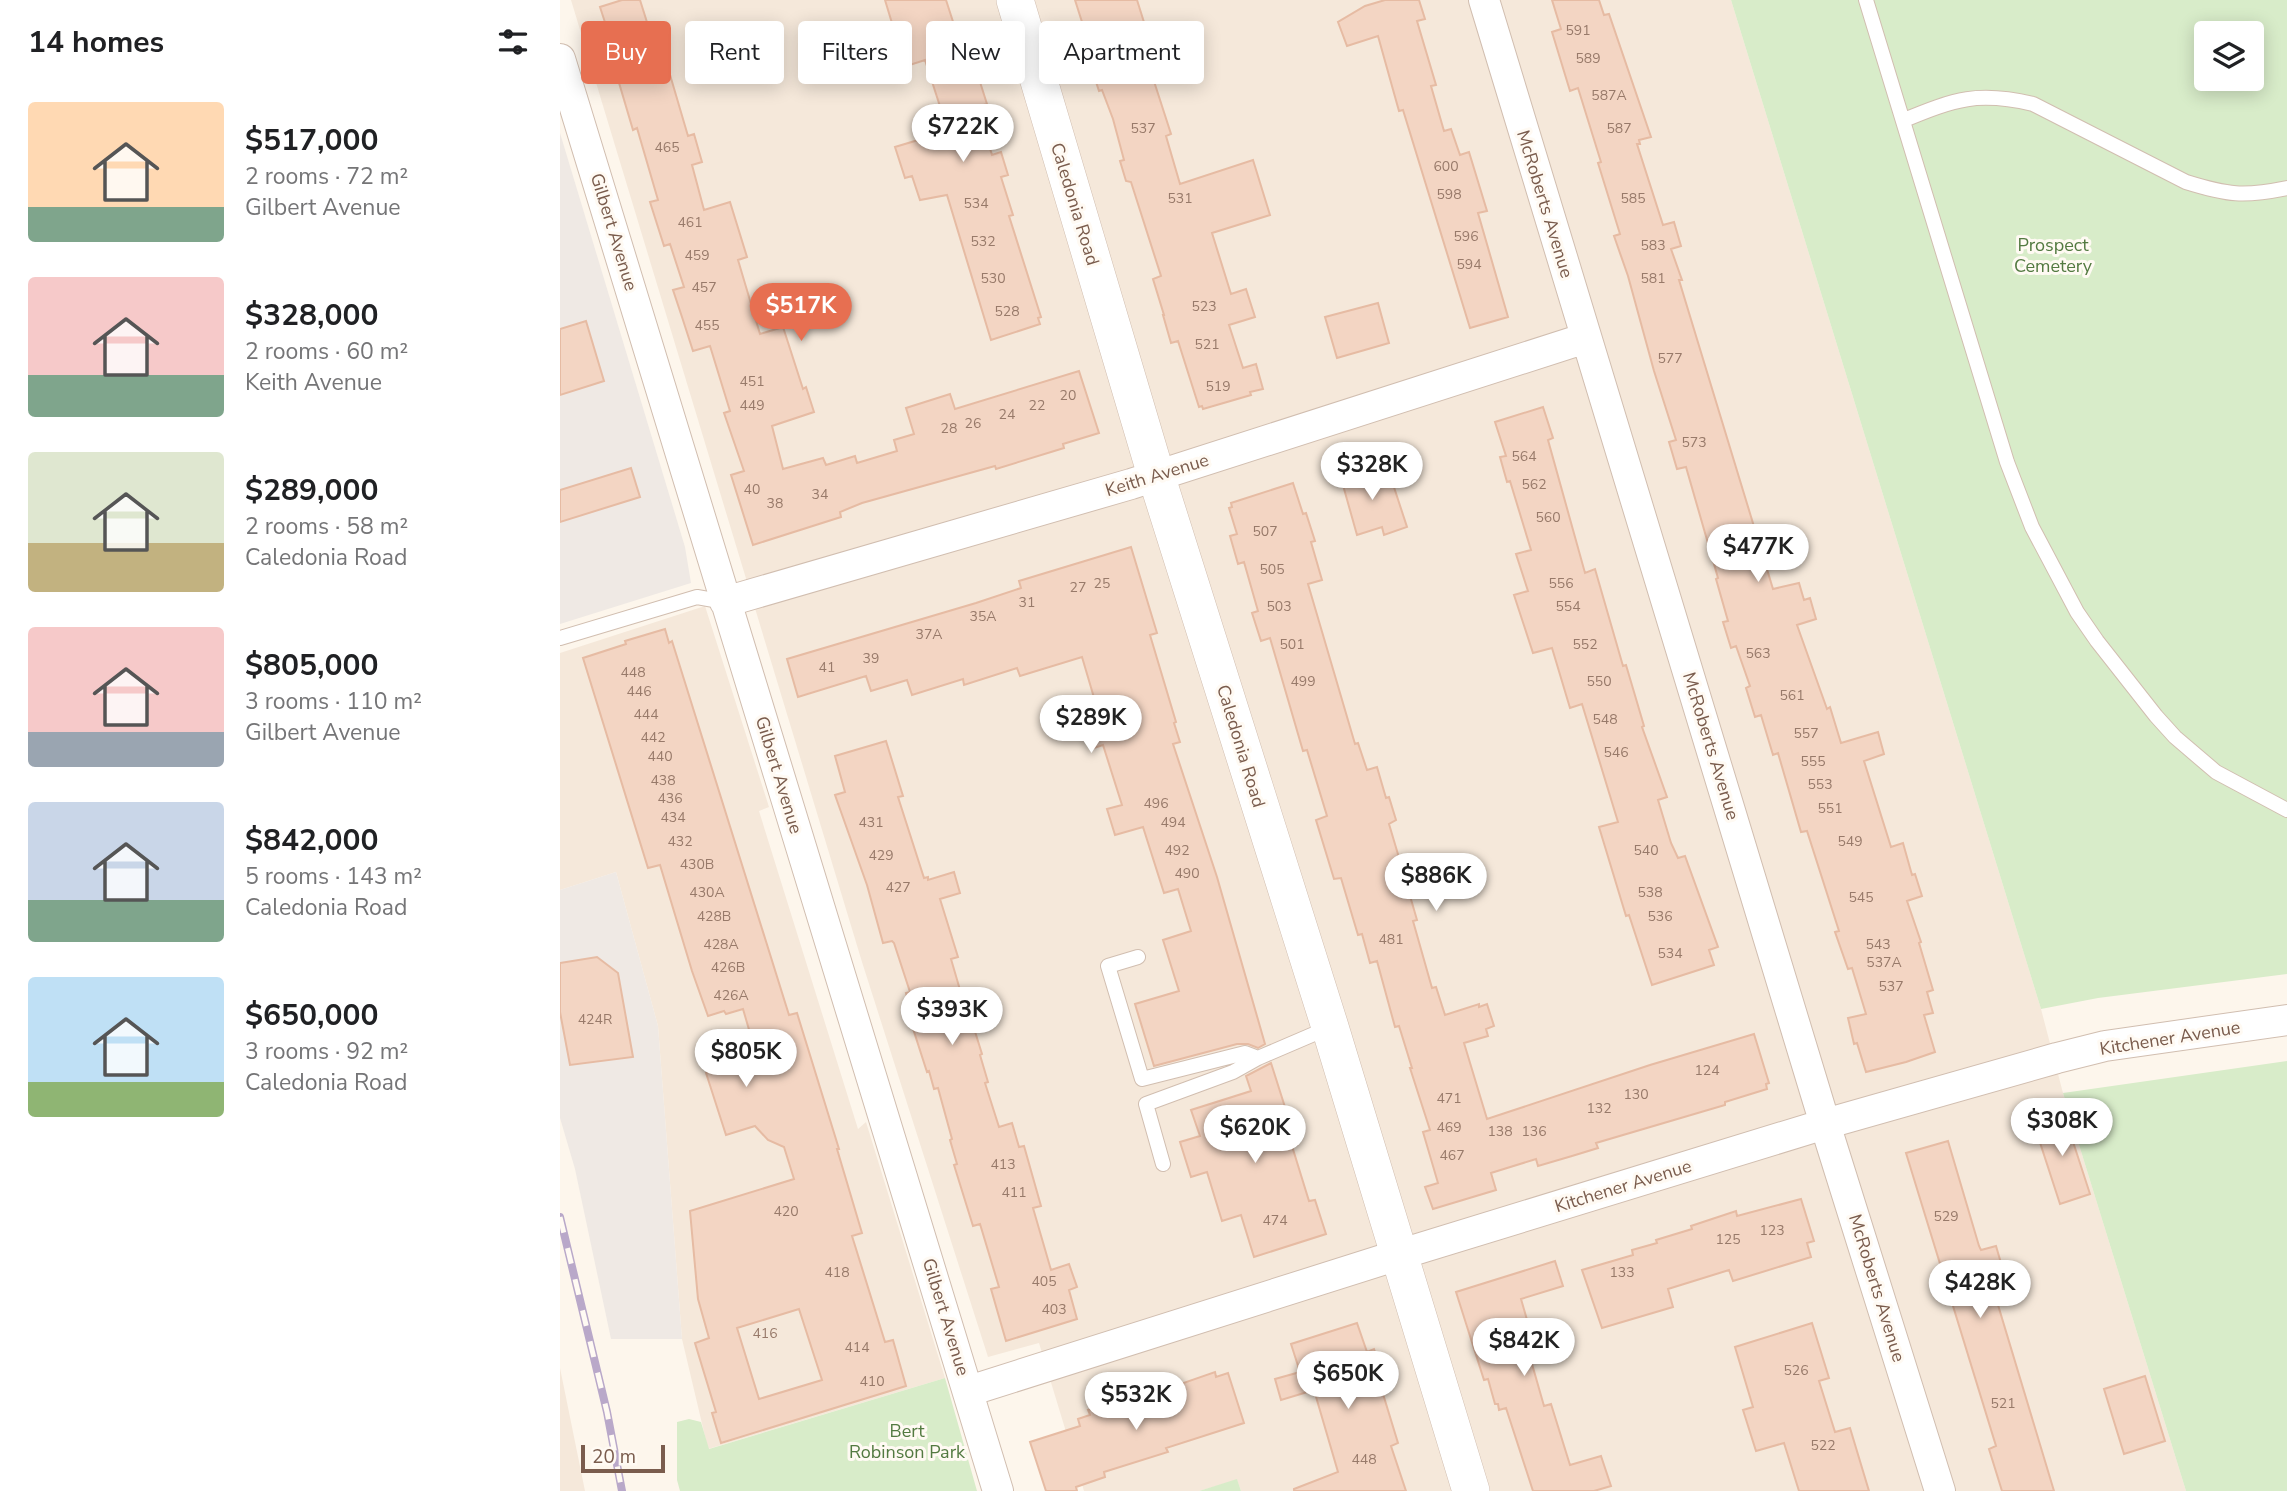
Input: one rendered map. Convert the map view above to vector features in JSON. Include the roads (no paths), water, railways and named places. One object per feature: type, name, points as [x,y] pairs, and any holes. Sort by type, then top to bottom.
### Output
[{"type":"street","name":"Caledonia Road","points":[[1015,0],[1156,475],[1330,1027],[1471,1491]]},
{"type":"street","name":"McRoberts Avenue","points":[[1484,0],[1825,1124],[1940,1491]]},
{"type":"street","name":"Gilbert Avenue","points":[[560,59],[998,1491]]},
{"type":"street","name":"Keith Avenue","points":[[726,601],[1156,475],[1586,338]]},
{"type":"street","name":"Kitchener Avenue","points":[[969,1391],[1398,1255],[1825,1124],[2044,1061],[2105,1046],[2287,1020]]},
{"type":"lane","points":[[1866,0],[2007,462],[2032,527],[2060,581],[2096,641],[2175,737],[2216,772],[2287,810]]},
{"type":"lane","points":[[1904,120],[1965,98],[2006,98],[2033,104],[2161,171],[2198,185],[2249,195],[2287,188]]},
{"type":"lane","points":[[560,638],[697,597],[726,601]]},
{"type":"lane","points":[[1138,957],[1108,966],[1142,1079],[1245,1053],[1258,1058]]},
{"type":"lane","points":[[1163,1164],[1146,1104],[1233,1072],[1258,1058],[1330,1027]]},
{"type":"railway","points":[[560,1217],[607,1412],[622,1491]]},
{"type":"park label","name":"Prospect Cemetery","points":[[2053,255]]},
{"type":"park label","name":"Bert Robinson Park","points":[[907,1441]]}]
